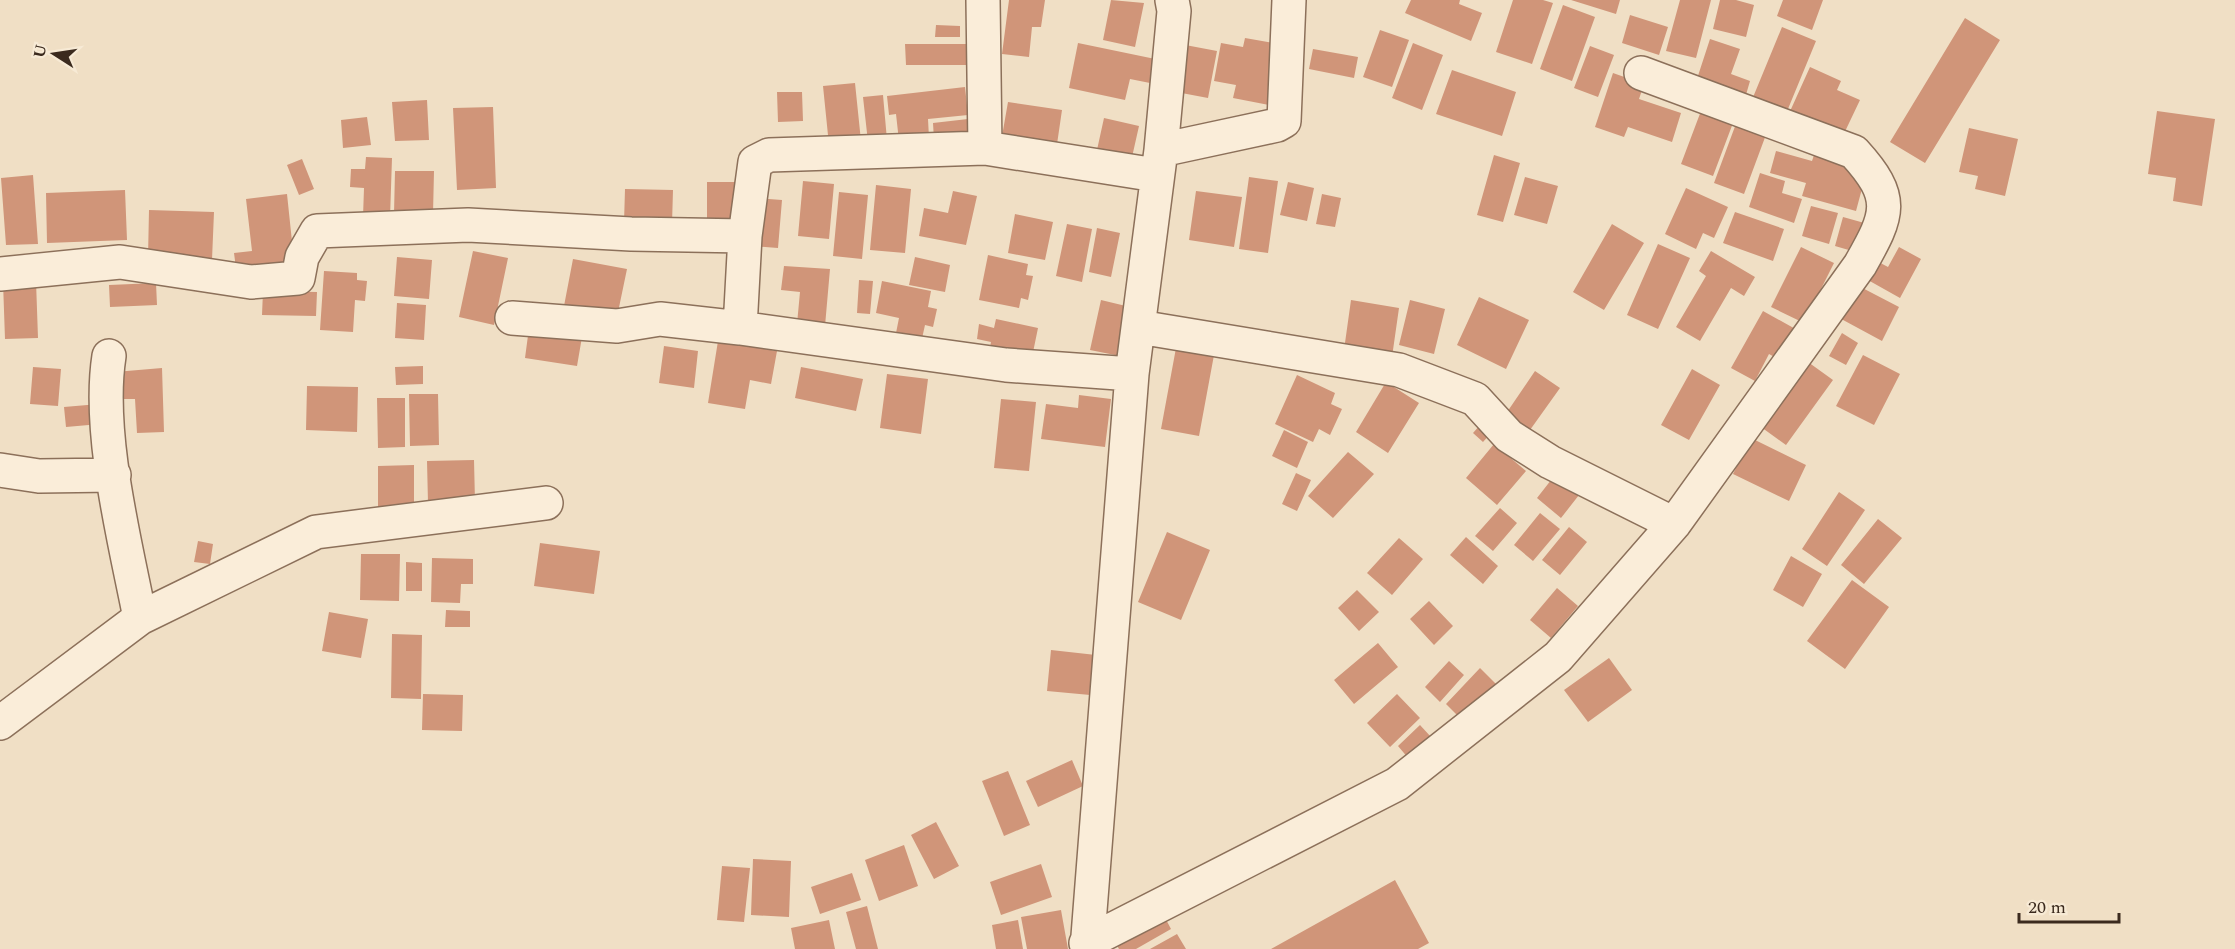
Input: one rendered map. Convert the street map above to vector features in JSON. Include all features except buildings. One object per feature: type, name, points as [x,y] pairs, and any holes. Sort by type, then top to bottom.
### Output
[{"type":"street","points":[[983,0],[985,148]]},
{"type":"street","points":[[1086,946],[1132,374],[1159,163],[1174,11],[1172,0]]},
{"type":"street","points":[[740,328],[745,236],[755,162],[769,155],[985,148],[1159,163],[1284,121],[1289,0]]},
{"type":"street","points":[[1086,946],[1396,784],[1558,657],[1674,524],[1860,265],[1881,229],[1886,207],[1869,168],[1854,152],[1641,73]]},
{"type":"street","points":[[0,274],[120,262],[251,282],[298,278],[302,257],[317,231],[468,225],[631,234],[745,236]]},
{"type":"street","points":[[512,318],[617,326],[660,319],[1006,365],[1132,374]]},
{"type":"street","points":[[1139,327],[1399,370],[1475,399],[1509,436],[1550,462],[1674,524]]},
{"type":"street","points":[[109,356],[105,383],[114,475],[140,618]]},
{"type":"street","points":[[0,470],[39,476],[114,475]]},
{"type":"street","points":[[0,723],[140,618],[316,532],[546,503]]}]
